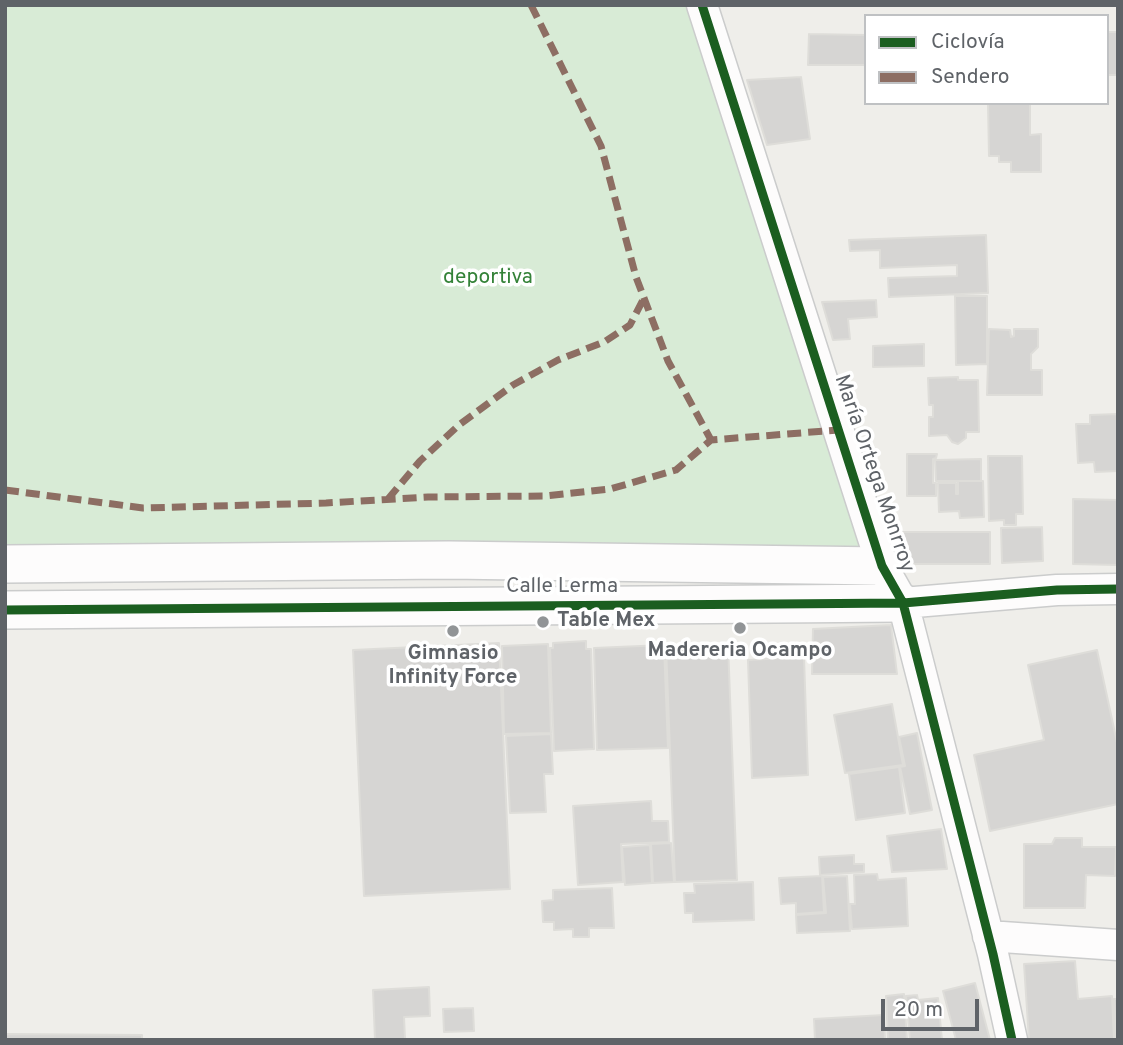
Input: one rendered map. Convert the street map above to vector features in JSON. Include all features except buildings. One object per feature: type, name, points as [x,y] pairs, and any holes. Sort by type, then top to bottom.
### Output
[{"type":"street","name":"María Ortega Monrroy","points":[[702,5],[882,566],[902,603],[988,936],[1012,1040]]},
{"type":"street","name":"Calle Lerma","points":[[5,564],[449,560],[882,566]]},
{"type":"street","name":"Calle Lerma","points":[[5,610],[902,603],[1057,590],[1118,589]]},
{"type":"street","points":[[988,936],[1118,945]]},
{"type":"green space","name":"deportiva","points":[[5,5],[691,5],[867,570],[255,542],[5,561]]},
{"type":"marked path","points":[[531,5],[601,146],[636,277],[668,361],[711,440]]},
{"type":"marked path","points":[[388,499],[420,461],[459,425],[513,385],[558,360],[604,342],[630,325],[644,298]]},
{"type":"marked path","points":[[5,490],[143,508],[428,497],[544,496],[610,489],[676,470],[711,440],[838,430]]},
{"type":"cycle path","points":[[702,5],[882,566],[903,603],[993,954],[1012,1040]]},
{"type":"cycle path","points":[[5,610],[903,603],[1057,590],[1118,589]]},
{"type":"place","name":"Table Mex","points":[[543,622]]},
{"type":"place","name":"Madereria Ocampo","points":[[740,628]]},
{"type":"place","name":"Gimnasio Infinity Force","points":[[453,631]]}]
